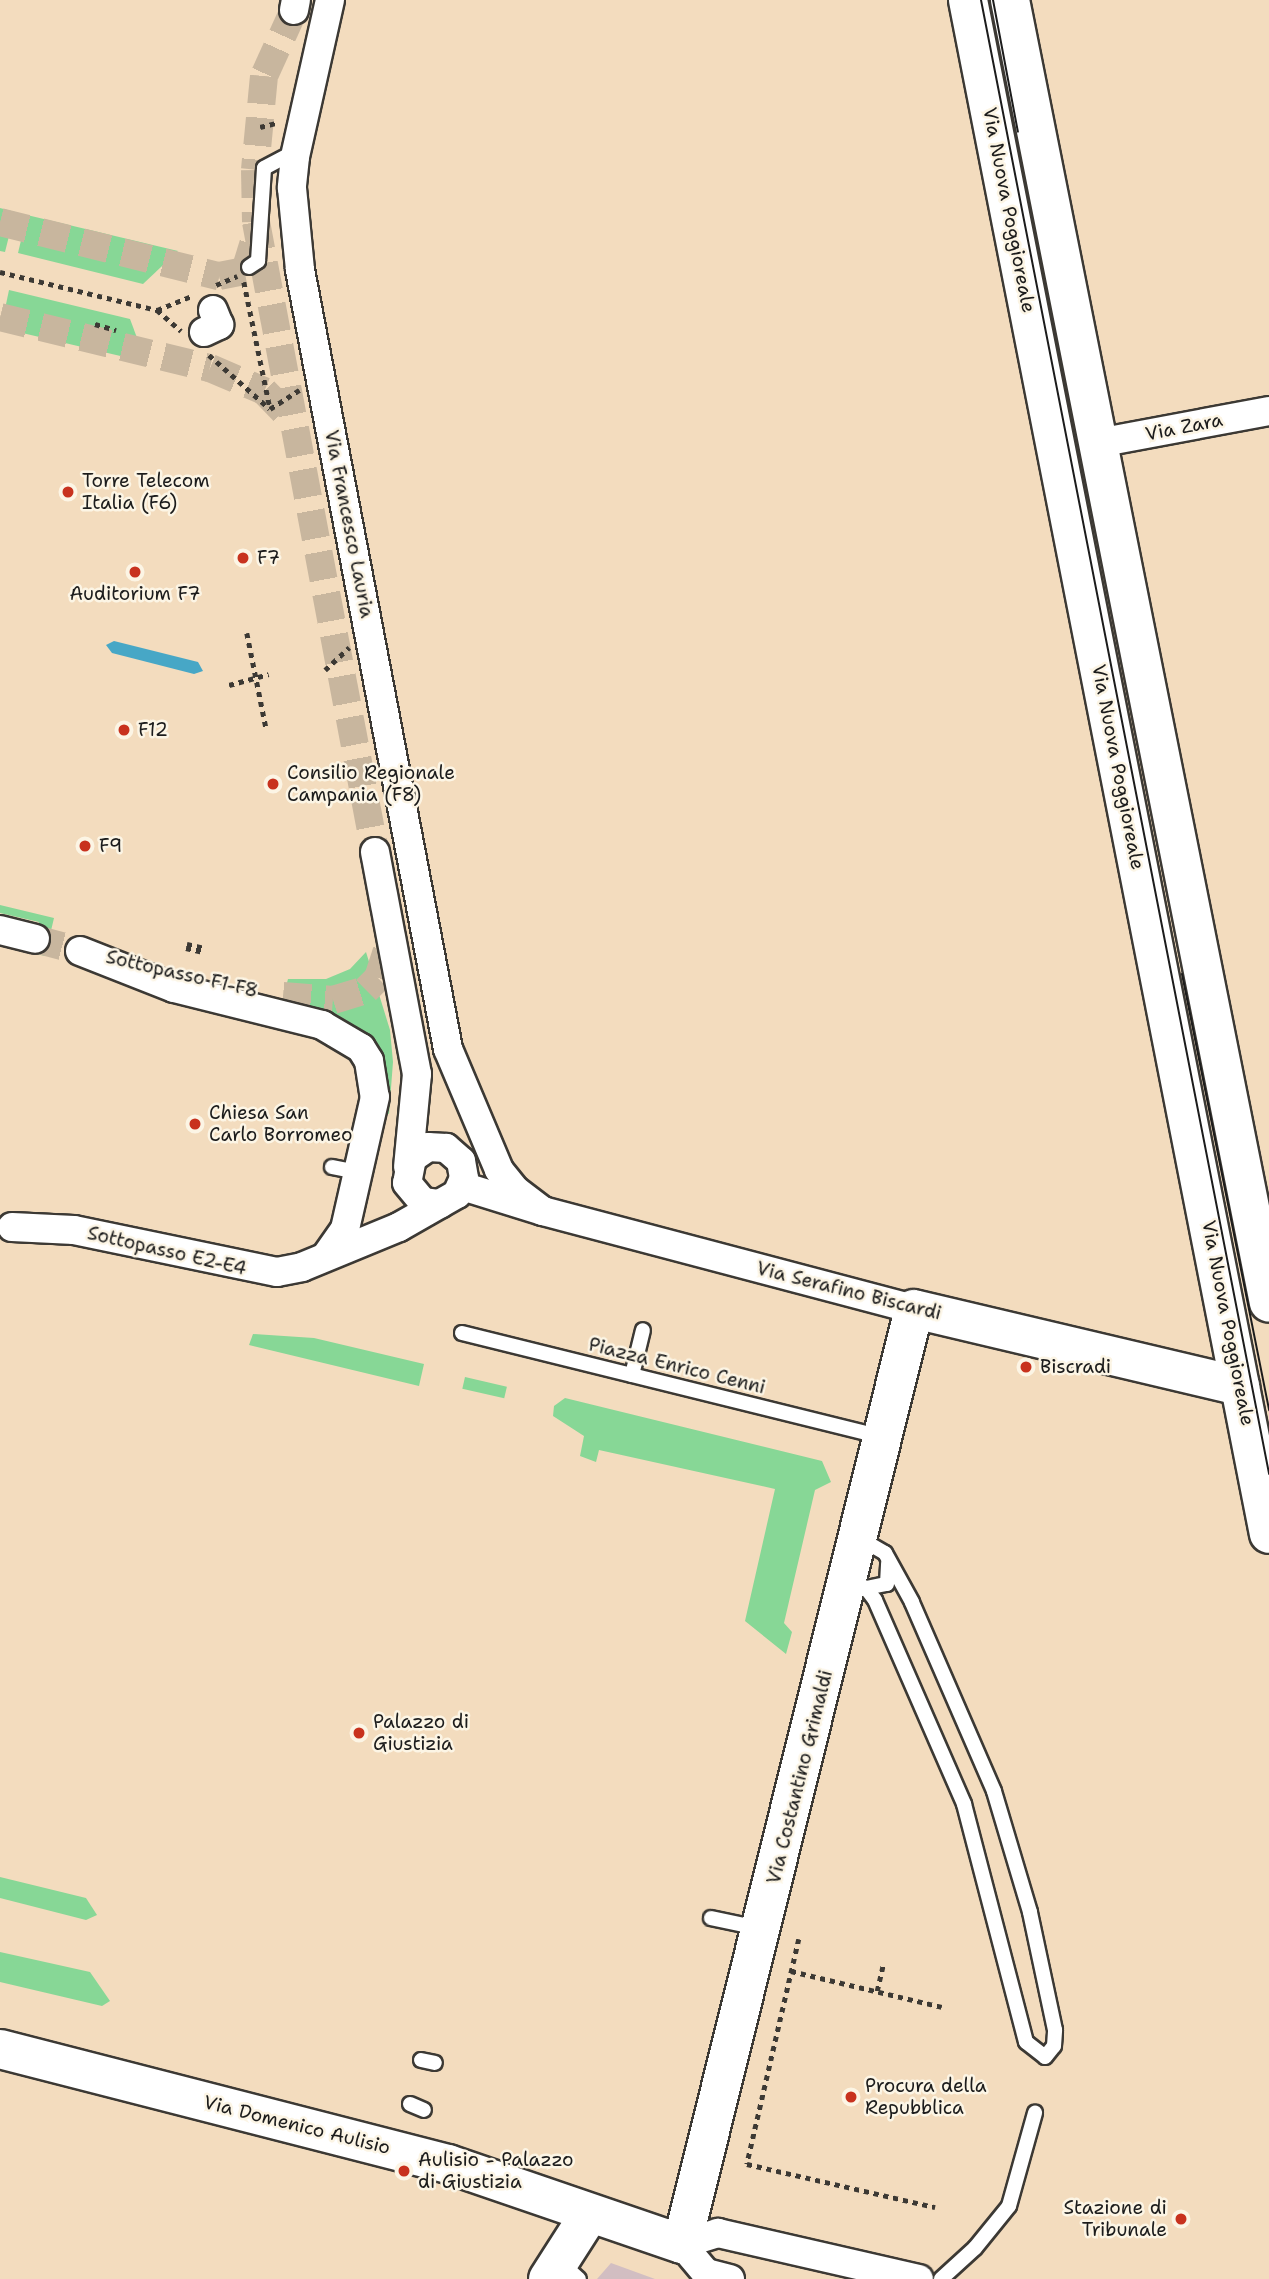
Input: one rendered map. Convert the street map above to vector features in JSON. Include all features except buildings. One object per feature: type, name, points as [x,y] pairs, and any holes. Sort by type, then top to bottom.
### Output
[{"type":"main road","name":"Via Nuova Poggioreale","points":[[968,0],[1254,1381],[1269,1534]]},
{"type":"main road","points":[[1010,0],[1268,1294]]},
{"type":"main road","name":"Via Serafino Biscardi","points":[[914,1309],[1254,1381]]},
{"type":"main road","name":"Via Costantino Grimaldi","points":[[682,2244],[781,1934],[857,1584],[872,1545],[883,1437],[914,1309]]},
{"type":"main road","name":"Via Domenico Aulisio","points":[[0,2049],[448,2164],[589,2215],[682,2244]]},
{"type":"main road","points":[[563,2274],[589,2215]]},
{"type":"street","name":"Via Francesco Lauria","points":[[330,0],[296,151],[292,188],[300,270],[448,1049],[499,1170],[515,1190],[543,1211]]},
{"type":"street","name":"Via Zara","points":[[1098,443],[1269,411]]},
{"type":"street","points":[[375,852],[417,1074],[407,1171],[396,1206],[399,1227]]},
{"type":"street","points":[[0,930],[34,939]]},
{"type":"street","name":"Sottopasso F1-F8","points":[[283,996],[80,951],[174,988],[322,1025],[348,1036],[369,1061],[375,1097],[371,1120],[345,1170],[341,1240],[321,1260]]},
{"type":"street","points":[[407,1171],[416,1197],[440,1204],[463,1178],[477,1117]]},
{"type":"street","points":[[407,1171],[419,1151],[437,1146],[455,1154],[463,1178]]},
{"type":"street","name":"Via Serafino Biscardi","points":[[463,1178],[543,1211],[914,1309]]},
{"type":"street","name":"Sottopasso E2-E4","points":[[12,1227],[56,1230],[257,1271],[277,1272],[321,1260],[399,1227],[440,1204]]},
{"type":"street","points":[[730,2279],[706,2273],[682,2244],[718,2232],[919,2279]]},
{"type":"lane","points":[[246,271],[258,261],[264,168],[296,151]]},
{"type":"lane","points":[[632,1375],[643,1330]]},
{"type":"lane","name":"Piazza Enrico Cenni","points":[[463,1333],[883,1437]]},
{"type":"lane","points":[[857,1584],[875,1600],[964,1804],[1026,2042],[1045,2057],[1054,2046],[1055,2030],[1030,1912],[993,1791],[948,1679],[872,1545]]},
{"type":"lane","points":[[711,1918],[781,1934]]},
{"type":"lane","points":[[410,2104],[424,2110]]},
{"type":"lane","points":[[941,2279],[975,2248],[1009,2206],[1035,2113]]},
{"type":"path","points":[[260,127],[286,121]]},
{"type":"path","points":[[246,271],[270,409]]},
{"type":"path","points":[[0,272],[157,310],[201,332],[270,409]]},
{"type":"path","points":[[95,324],[116,330]]},
{"type":"path","points":[[270,409],[303,387]]},
{"type":"path","points":[[247,633],[266,727]]},
{"type":"path","points":[[325,670],[354,642]]},
{"type":"path","points":[[229,685],[269,674]]},
{"type":"path","points":[[186,946],[204,950]]},
{"type":"path","points":[[781,1934],[791,1971],[747,2164],[935,2207]]},
{"type":"path","points":[[877,1991],[883,1965]]},
{"type":"path","points":[[791,1971],[942,2007]]},
{"type":"shaded area","points":[[611,2263],[655,2279],[597,2279]]},
{"type":"green space","points":[[0,208],[15,212],[5,252],[0,251]]},
{"type":"green space","points":[[27,215],[178,251],[143,284],[18,253]]},
{"type":"green space","points":[[9,290],[130,319],[146,362],[1,328]]},
{"type":"green space","points":[[0,905],[54,918],[45,956],[0,945],[35,939],[39,922],[0,913]]},
{"type":"green space","points":[[366,952],[390,1030],[393,1062],[389,1114],[379,1112],[379,1069],[280,1009],[288,979],[326,979],[350,969]]},
{"type":"green space","points":[[253,1334],[314,1338],[424,1364],[419,1386],[249,1345]]},
{"type":"green space","points":[[465,1377],[507,1387],[504,1398],[462,1389]]},
{"type":"green space","points":[[565,1398],[822,1461],[831,1482],[815,1490],[784,1623],[792,1632],[786,1654],[745,1621],[775,1489],[599,1450],[596,1462],[580,1456],[584,1436],[553,1416],[554,1406]]},
{"type":"green space","points":[[0,1877],[86,1898],[97,1915],[86,1920],[0,1898]]},
{"type":"green space","points":[[0,1952],[90,1972],[110,2001],[102,2006],[0,1982]]},
{"type":"water","points":[[114,641],[198,662],[203,671],[194,674],[112,653],[106,645]]},
{"type":"tunnel","points":[[294,10],[264,76],[255,170],[256,222],[375,852]]},
{"type":"tunnel","points":[[0,222],[219,276],[245,271],[255,238]]},
{"type":"tunnel","points":[[0,317],[210,368],[264,391],[291,419]]},
{"type":"tunnel","points":[[283,996],[333,1000],[366,990],[378,978],[391,938]]},
{"type":"tunnel","points":[[35,939],[80,951]]},
{"type":"tram line","points":[[981,0],[1269,1474]]},
{"type":"tram line","points":[[993,0],[1018,132]]},
{"type":"tram line","points":[[1182,974],[1269,1410]]},
{"type":"place","name":"Torre Telecom Italia (F6)","points":[[68,492]]},
{"type":"place","name":"F7","points":[[243,558]]},
{"type":"place","name":"Auditorium F7","points":[[135,572]]},
{"type":"place","name":"F12","points":[[124,730]]},
{"type":"place","name":"Consilio Regionale Campania (F8)","points":[[273,784]]},
{"type":"place","name":"F9","points":[[85,846]]},
{"type":"place","name":"Chiesa San Carlo Borromeo","points":[[195,1124]]},
{"type":"place","name":"Biscradi","points":[[1026,1367]]},
{"type":"place","name":"Palazzo di Giustizia","points":[[359,1733]]},
{"type":"place","name":"Procura della Repubblica","points":[[851,2097]]},
{"type":"place","name":"Aulisio - Palazzo di Giustizia","points":[[404,2171]]},
{"type":"place","name":"Stazione di Tribunale","points":[[1181,2219]]}]
